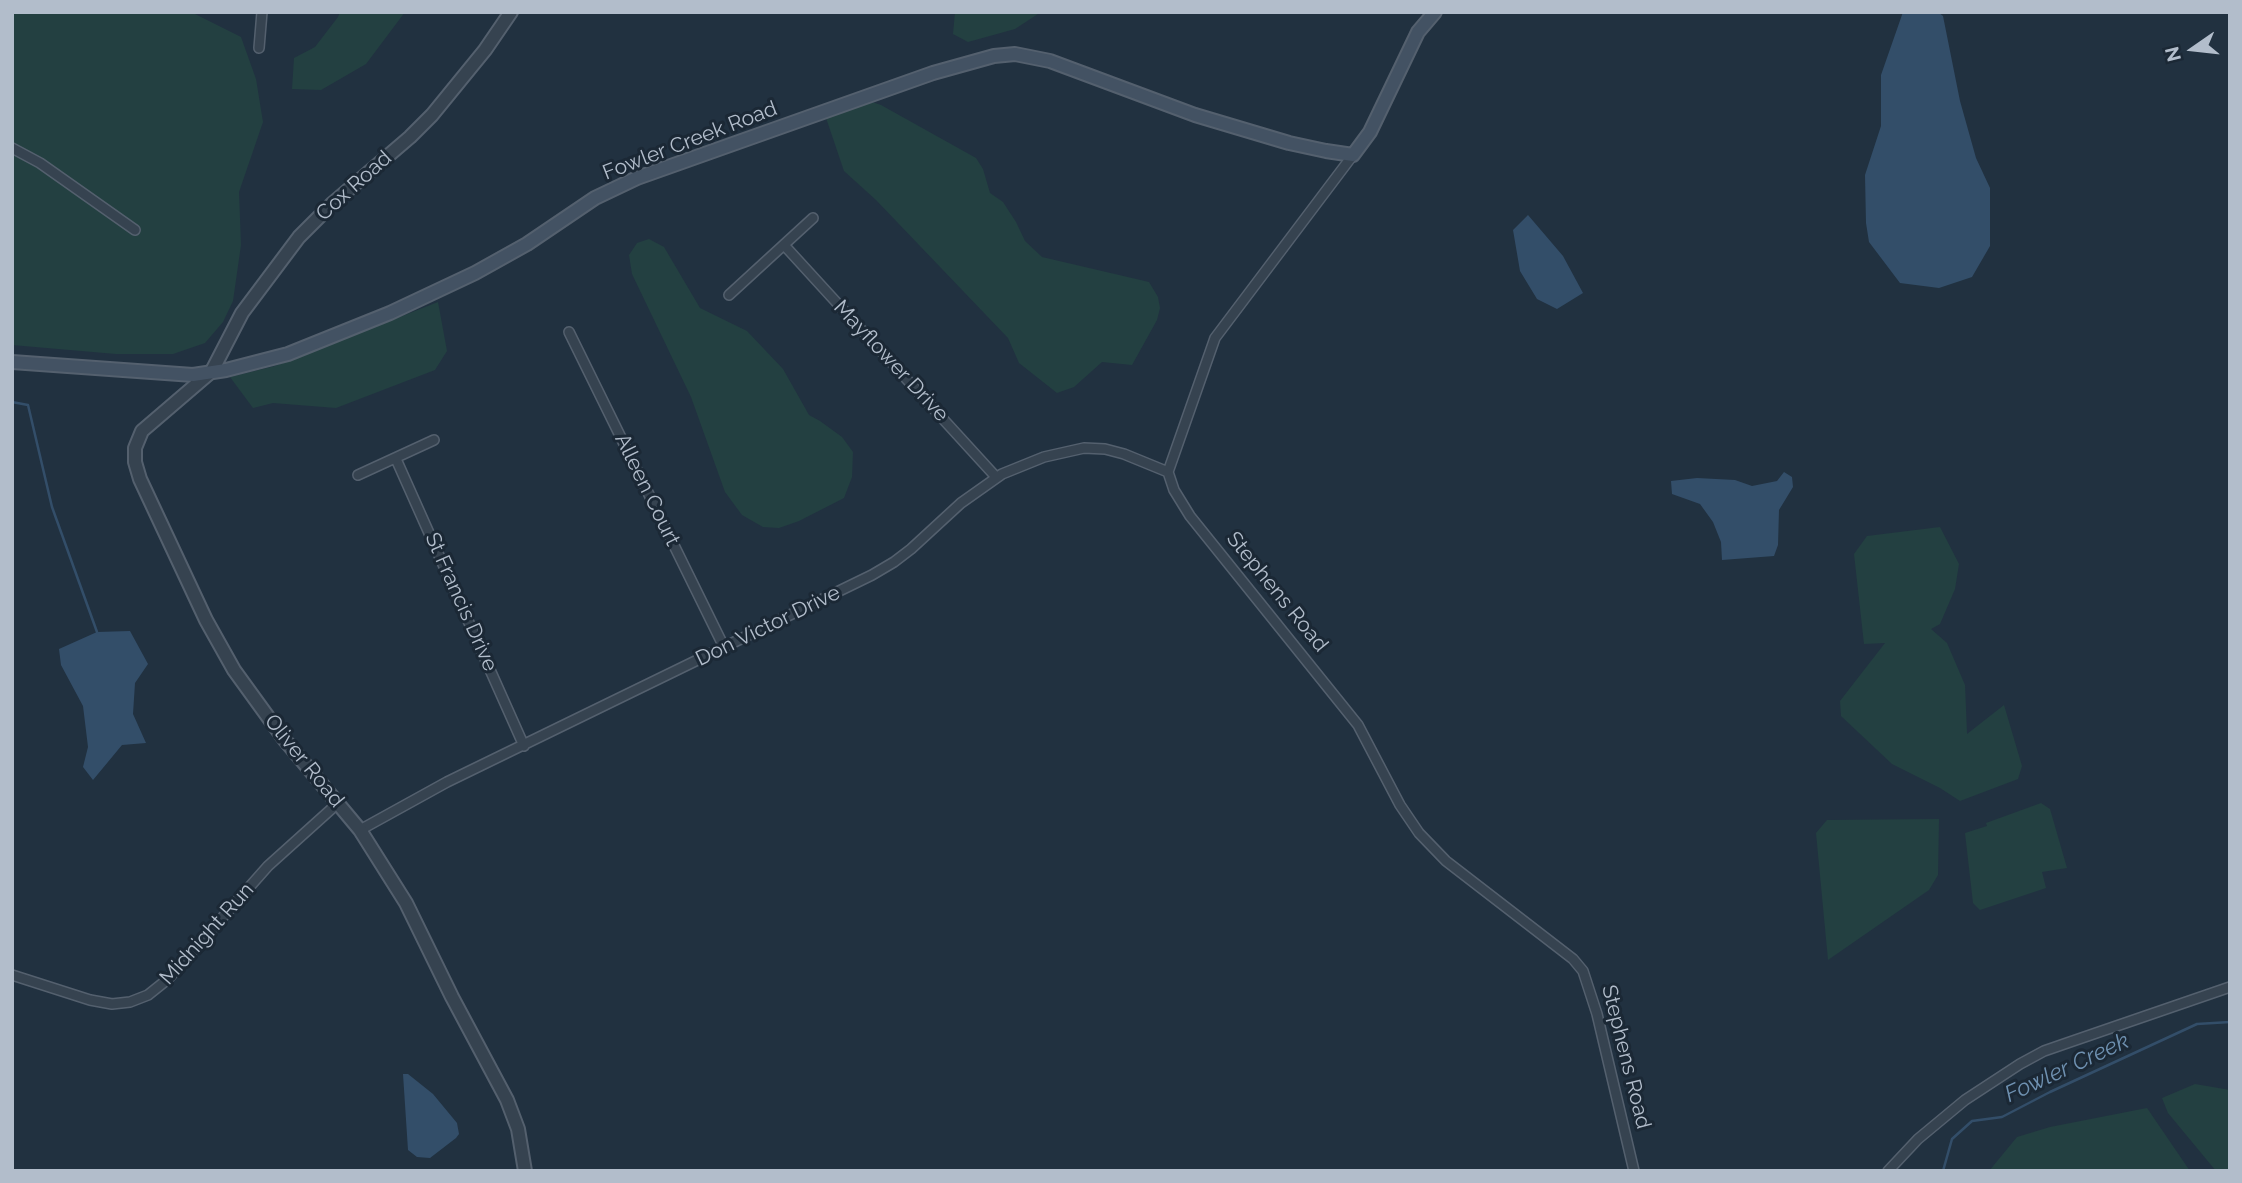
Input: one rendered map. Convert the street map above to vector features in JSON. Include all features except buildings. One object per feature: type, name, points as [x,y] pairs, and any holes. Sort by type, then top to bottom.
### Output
[{"type":"main road","points":[[1353,155],[1370,132],[1418,32],[1435,12]]},
{"type":"main road","name":"Fowler Creek Road","points":[[12,362],[193,374],[226,370],[288,354],[436,292],[527,244],[595,198],[636,178],[933,73],[994,56],[1015,54],[1050,61],[1195,115],[1289,143],[1353,155]]},
{"type":"street","points":[[259,48],[262,12]]},
{"type":"street","name":"Cox Road","points":[[212,371],[247,305],[299,237],[332,203],[410,138],[432,115],[485,50],[511,12]]},
{"type":"street","points":[[12,148],[40,163],[135,230]]},
{"type":"street","points":[[1168,472],[1215,338],[1353,155]]},
{"type":"street","points":[[729,295],[813,218]]},
{"type":"street","name":"Mayflower Drive","points":[[784,245],[996,477]]},
{"type":"street","name":"Alleen Court","points":[[569,332],[724,647]]},
{"type":"street","name":"Oliver Road","points":[[212,371],[142,430],[135,448],[135,462],[140,479],[206,620],[234,670],[284,739],[360,830],[406,903],[452,997],[497,1077],[518,1129],[525,1171]]},
{"type":"street","points":[[358,475],[434,440]]},
{"type":"street","name":"Don Victor Drive","points":[[360,830],[447,782],[894,562],[920,542],[961,503],[996,477],[1044,457],[1084,448],[1105,449],[1124,454],[1168,472]]},
{"type":"street","name":"St Francis Drive","points":[[396,459],[524,746]]},
{"type":"street","name":"Stephens Road","points":[[1168,472],[1174,490],[1190,516],[1358,725],[1419,833],[1446,861],[1573,959],[1583,971],[1597,1014],[1634,1171]]},
{"type":"street","name":"Midnight Run","points":[[12,975],[90,1000],[112,1004],[130,1002],[148,995],[168,979],[260,874],[338,803]]},
{"type":"street","points":[[1888,1171],[1918,1139],[1965,1100],[2020,1064],[2045,1051],[2230,987]]},
{"type":"green space","points":[[12,12],[191,12],[241,37],[256,79],[263,122],[239,192],[241,245],[233,301],[223,322],[205,343],[173,354],[116,354],[12,345]]},
{"type":"green space","points":[[340,12],[405,12],[366,64],[321,90],[292,89],[294,58],[315,47]]},
{"type":"green space","points":[[955,12],[1041,12],[1015,29],[968,42],[953,34]]},
{"type":"green space","points":[[863,99],[881,105],[976,158],[983,169],[990,193],[1003,202],[1025,241],[1042,257],[1149,282],[1158,297],[1160,308],[1157,320],[1132,365],[1102,362],[1074,387],[1057,393],[1019,363],[1008,338],[876,200],[844,171],[824,112]]},
{"type":"green space","points":[[649,239],[664,247],[700,308],[747,331],[783,369],[809,415],[842,437],[853,452],[852,477],[844,498],[779,528],[763,527],[742,515],[725,492],[691,397],[632,274],[629,255],[637,243]]},
{"type":"green space","points":[[438,302],[447,351],[435,370],[336,408],[273,403],[253,408],[230,377],[275,366]]},
{"type":"green space","points":[[1940,527],[1959,564],[1955,589],[1940,624],[1931,629],[1947,643],[1965,685],[1967,734],[2004,705],[2022,766],[2018,779],[1960,801],[1892,764],[1841,716],[1840,701],[1885,643],[1864,644],[1854,554],[1867,536]]},
{"type":"green space","points":[[2041,803],[2050,809],[2067,868],[2042,872],[2046,888],[1980,910],[1973,903],[1965,833]]},
{"type":"green space","points":[[1939,819],[1938,875],[1929,890],[1828,960],[1816,833],[1827,820]]},
{"type":"green space","points":[[2195,1084],[2230,1090],[2230,1171],[2216,1171],[2168,1113],[2162,1098]]},
{"type":"green space","points":[[2147,1108],[2190,1171],[1989,1171],[2017,1137],[2050,1127]]},
{"type":"water","points":[[1903,12],[1938,12],[1943,16],[1960,101],[1976,158],[1990,188],[1990,246],[1972,277],[1939,288],[1900,283],[1869,242],[1866,223],[1865,175],[1881,126],[1881,75]]},
{"type":"water","points":[[1528,215],[1563,256],[1583,293],[1557,309],[1537,299],[1520,271],[1513,230]]},
{"type":"water","points":[[1784,472],[1792,477],[1793,487],[1779,510],[1778,545],[1774,556],[1722,560],[1721,542],[1713,522],[1700,504],[1672,494],[1671,481],[1697,478],[1735,480],[1752,486],[1777,481]]},
{"type":"water","points":[[130,631],[148,664],[135,683],[133,714],[146,743],[122,745],[93,780],[83,767],[88,747],[83,706],[61,665],[59,649],[97,632]]},
{"type":"water","points":[[403,1074],[408,1074],[433,1094],[457,1123],[459,1134],[456,1138],[430,1158],[417,1157],[408,1150]]},
{"type":"waterway","points":[[12,402],[28,405],[52,507],[97,632]]},
{"type":"waterway","name":"Fowler Creek","points":[[1943,1171],[1952,1139],[1972,1121],[2002,1117],[2197,1024],[2230,1022]]}]
